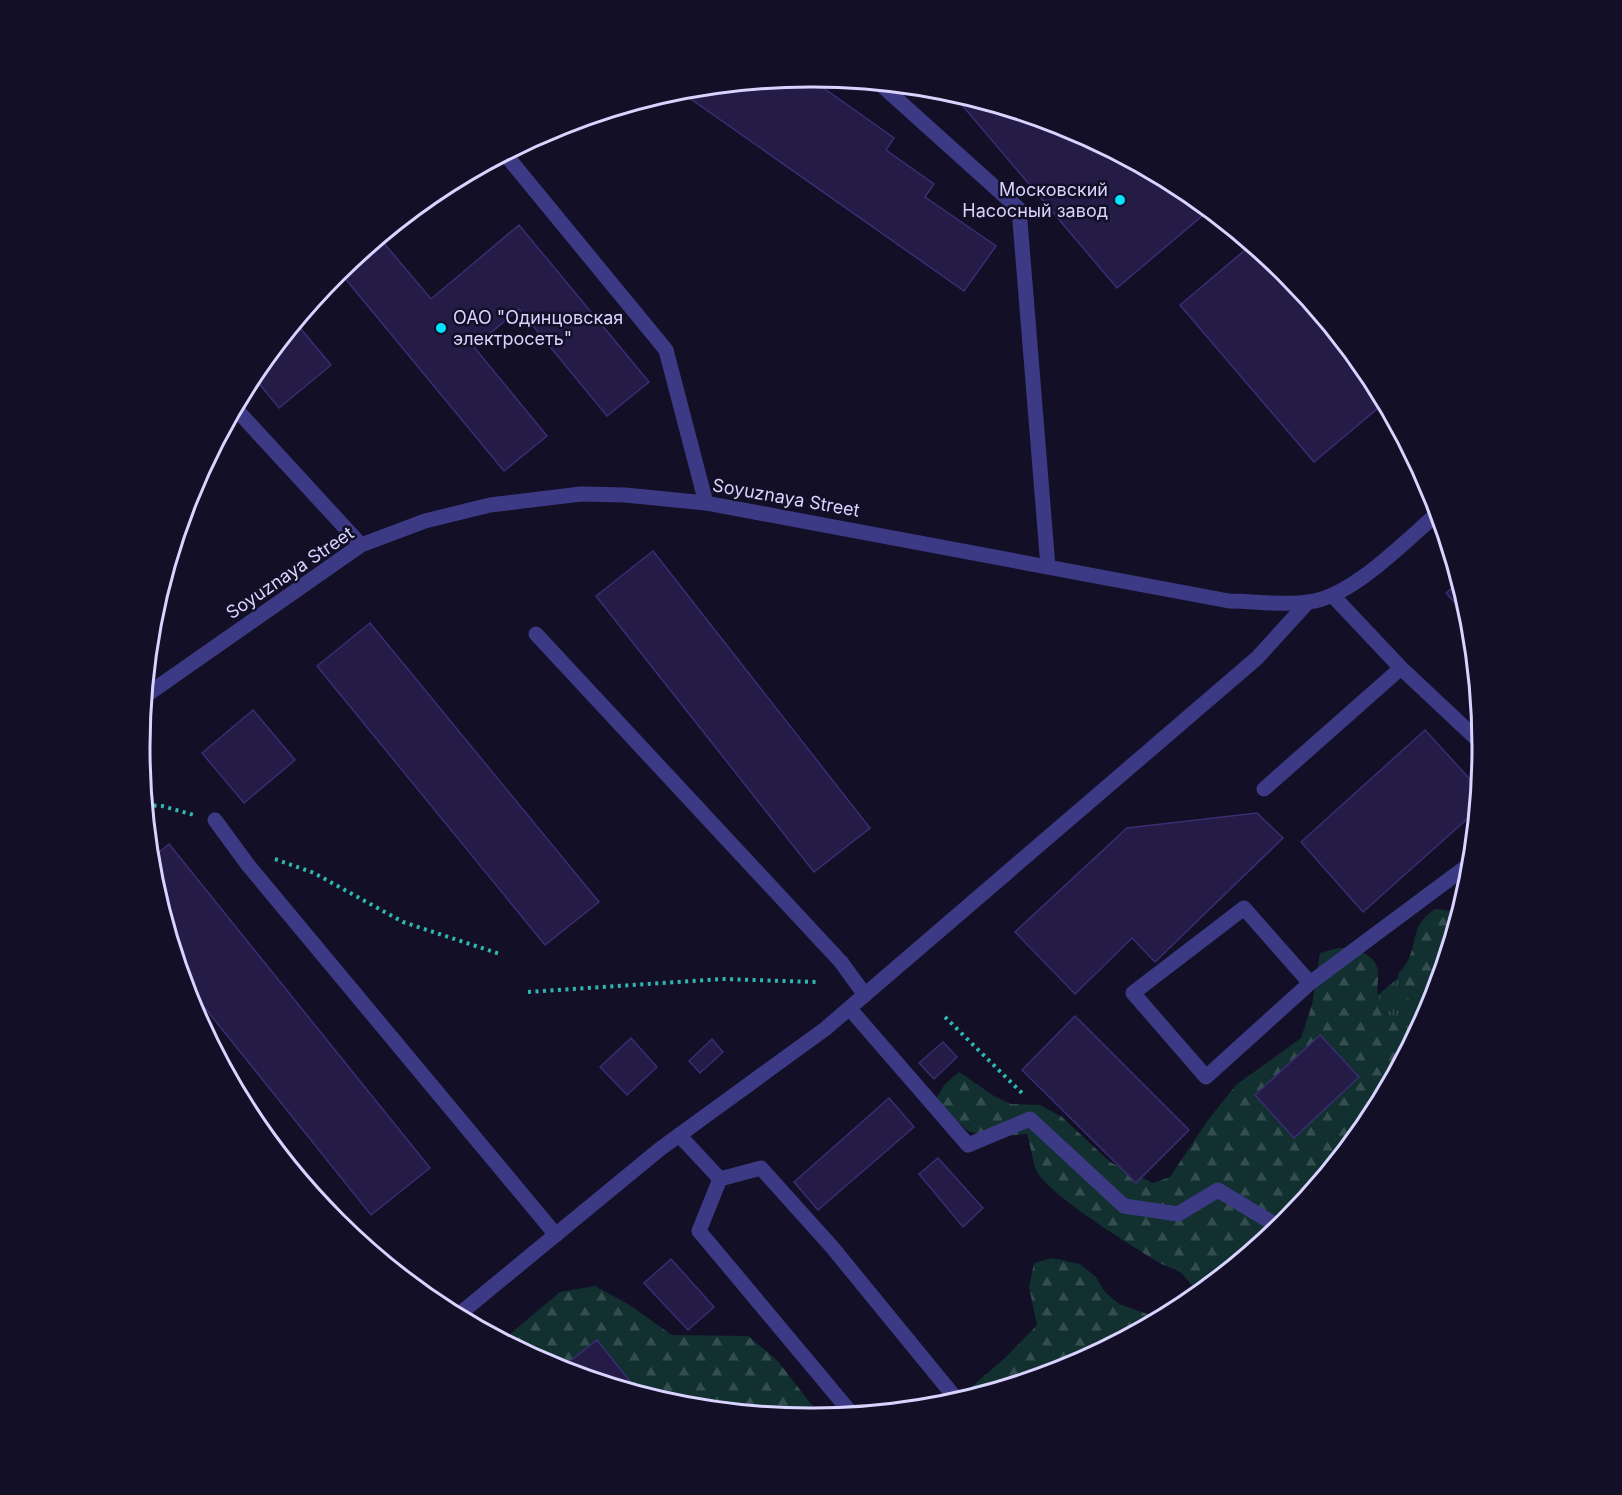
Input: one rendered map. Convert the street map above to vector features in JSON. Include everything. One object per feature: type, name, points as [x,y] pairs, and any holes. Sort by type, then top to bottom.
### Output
[{"type":"street","points":[[889,92],[1019,209],[1048,567]]},
{"type":"street","points":[[510,160],[666,350],[706,503]]},
{"type":"street","points":[[241,414],[361,545]]},
{"type":"street","name":"Soyuznaya Street","points":[[153,690],[361,545],[425,521],[490,505],[581,494],[706,503],[1229,601],[1308,603],[1333,596],[1379,563],[1430,520]]},
{"type":"street","points":[[1333,596],[1401,668],[1471,734]]},
{"type":"street","points":[[465,1310],[679,1135],[850,1009],[1257,658],[1308,603]]},
{"type":"street","points":[[536,634],[841,962],[865,995]]},
{"type":"street","points":[[1264,789],[1401,668]]},
{"type":"street","points":[[215,820],[248,865],[556,1235]]},
{"type":"street","points":[[1310,983],[1244,908],[1133,993],[1206,1077],[1310,983],[1459,875]]},
{"type":"street","points":[[850,1009],[968,1145],[1029,1119],[1124,1206],[1178,1214],[1218,1190],[1270,1222]]},
{"type":"street","points":[[679,1135],[720,1179]]},
{"type":"street","points":[[720,1179],[761,1168],[832,1247],[951,1392]]},
{"type":"street","points":[[720,1179],[699,1231],[846,1407]]},
{"type":"path","points":[[153,806],[162,806],[215,820]]},
{"type":"path","points":[[248,865],[272,857],[314,873],[403,922],[500,954]]},
{"type":"path","points":[[528,992],[722,979],[817,982]]},
{"type":"path","points":[[945,1017],[1026,1097]]},
{"type":"green space","points":[[1435,909],[1451,911],[1436,960],[1418,1007],[1402,994],[1398,974],[1408,960],[1419,926]]},
{"type":"green space","points":[[1442,940],[1421,1000],[1392,1061],[1351,1018]]},
{"type":"green space","points":[[1338,948],[1360,952],[1371,957],[1378,970],[1380,1001],[1392,1018],[1407,1032],[1383,1078],[1360,1114],[1308,1183],[1246,1244],[1193,1287],[1183,1274],[1160,1263],[1108,1230],[1055,1192],[1036,1170],[1027,1134],[988,1137],[968,1131],[935,1101],[945,1084],[959,1072],[994,1096],[1011,1104],[1040,1105],[1062,1117],[1110,1162],[1153,1183],[1170,1177],[1208,1120],[1236,1085],[1301,1038],[1312,1005],[1320,953]]},
{"type":"green space","points":[[1052,1258],[1080,1264],[1096,1277],[1105,1292],[1119,1304],[1150,1315],[1064,1358],[1023,1373],[970,1388],[1005,1358],[1037,1325],[1029,1287],[1034,1263]]},
{"type":"green space","points":[[595,1286],[628,1304],[672,1335],[748,1336],[777,1360],[814,1408],[768,1407],[725,1402],[640,1385],[558,1358],[509,1335],[560,1292]]},
{"type":"building","points":[[822,87],[894,138],[886,150],[934,184],[925,197],[996,246],[964,291],[690,99],[768,88]]},
{"type":"building","name":"Московский Насосный завод","points":[[962,105],[1023,122],[1064,137],[1141,175],[1203,216],[1117,288]]},
{"type":"building","name":"ОАО \"Одинцовская электросеть\"","points":[[519,225],[649,382],[607,416],[519,309],[474,347],[547,436],[504,471],[345,279],[385,244],[431,299]]},
{"type":"building","points":[[1245,250],[1278,280],[1308,312],[1335,345],[1378,408],[1314,462],[1180,305]]},
{"type":"building","points":[[301,328],[331,365],[279,408],[260,384]]},
{"type":"building","points":[[653,551],[870,828],[814,872],[596,596]]},
{"type":"building","points":[[1452,588],[1455,603],[1446,593]]},
{"type":"building","points":[[370,623],[599,902],[545,945],[317,666]]},
{"type":"building","points":[[253,710],[295,760],[244,803],[202,753]]},
{"type":"building","points":[[1425,730],[1471,780],[1467,819],[1363,912],[1301,842]]},
{"type":"building","points":[[1257,813],[1283,838],[1155,962],[1132,938],[1075,994],[1015,932],[1127,828]]},
{"type":"building","points":[[169,844],[430,1168],[371,1215],[204,1007],[173,918],[159,852]]},
{"type":"building","points":[[1075,1016],[1189,1130],[1136,1183],[1022,1070]]},
{"type":"building","points":[[1320,1035],[1359,1077],[1294,1138],[1255,1095]]},
{"type":"building","points":[[631,1038],[657,1067],[627,1095],[600,1067]]},
{"type":"building","points":[[712,1039],[723,1052],[700,1073],[689,1061]]},
{"type":"building","points":[[943,1042],[957,1057],[934,1079],[919,1063]]},
{"type":"building","points":[[889,1098],[914,1127],[818,1210],[794,1182]]},
{"type":"building","points":[[938,1158],[983,1208],[963,1227],[919,1174]]},
{"type":"building","points":[[671,1259],[714,1307],[688,1330],[644,1283]]},
{"type":"building","points":[[597,1340],[631,1382],[599,1373],[569,1362]]},
{"type":"place","name":"Московский Насосный завод","points":[[1120,200]]},
{"type":"place","name":"ОАО \"Одинцовская электросеть\"","points":[[441,328]]}]
